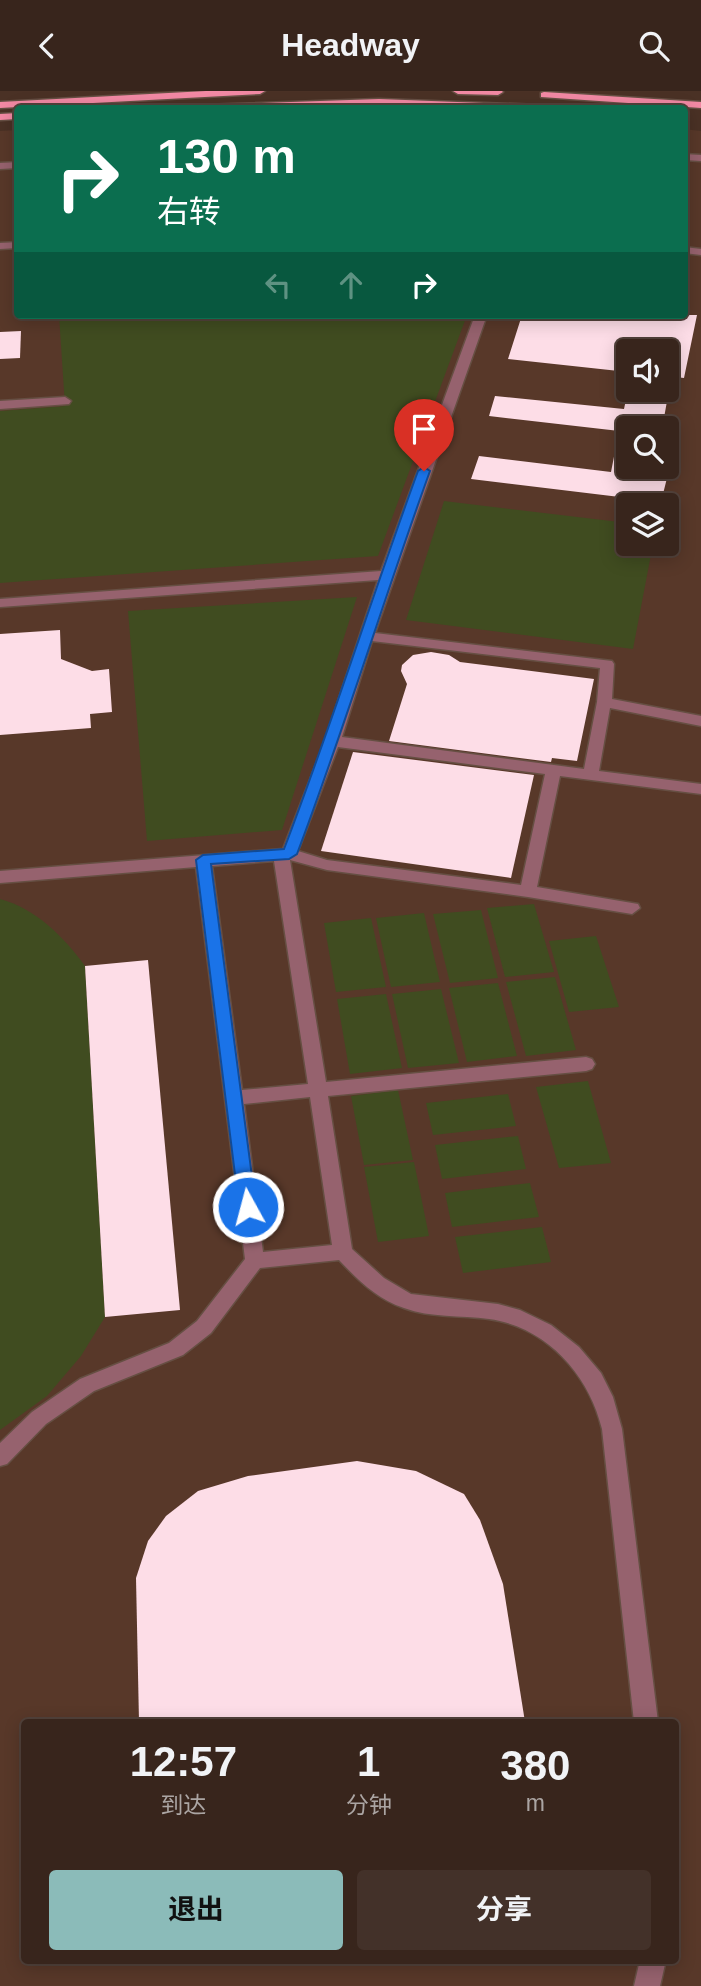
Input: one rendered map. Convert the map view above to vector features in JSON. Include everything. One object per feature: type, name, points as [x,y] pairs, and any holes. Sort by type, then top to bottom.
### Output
[{"type":"main road","points":[[0,105],[260,91]]},
{"type":"main road","points":[[272,104],[277,91]]},
{"type":"main road","points":[[458,91],[509,93]]},
{"type":"main road","points":[[537,95],[701,104]]},
{"type":"main road","points":[[252,105],[379,102],[459,105]]},
{"type":"lane","points":[[480,319],[386,575],[333,741],[285,854],[317,1089],[343,1252],[368,1277],[394,1295],[417,1304],[498,1312],[535,1324],[572,1353],[600,1391],[612,1429],[646,1719]]},
{"type":"lane","points":[[0,405],[65,401]]},
{"type":"lane","points":[[0,603],[386,575]]},
{"type":"lane","points":[[366,636],[607,664],[604,702],[591,773]]},
{"type":"lane","points":[[604,702],[701,720]]},
{"type":"lane","points":[[333,741],[701,789]]},
{"type":"lane","points":[[528,891],[554,769]]},
{"type":"lane","points":[[0,877],[285,854],[327,865],[528,891],[632,908]]},
{"type":"lane","points":[[0,1457],[39,1418],[88,1385],[176,1349],[204,1327],[255,1261],[203,860]]},
{"type":"lane","points":[[233,1098],[586,1064]]},
{"type":"lane","points":[[255,1261],[343,1252]]},
{"type":"lane","points":[[647,1986],[652,1964]]},
{"type":"shaded area","points":[[688,129],[701,131],[701,1986],[0,1986],[0,131],[14,130],[14,319],[688,319]]},
{"type":"green space","points":[[59,319],[466,319],[378,556],[0,583],[0,411],[65,406]]},
{"type":"green space","points":[[444,501],[616,522],[616,556],[651,556],[633,649],[406,620]]},
{"type":"green space","points":[[357,597],[282,830],[147,841],[128,611]]},
{"type":"green space","points":[[0,899],[25,909],[48,925],[85,966],[105,1317],[81,1356],[47,1396],[0,1430]]},
{"type":"green space","points":[[534,904],[554,972],[505,977],[487,908]]},
{"type":"green space","points":[[481,910],[498,978],[450,983],[433,914]]},
{"type":"green space","points":[[424,913],[440,982],[391,987],[376,918]]},
{"type":"green space","points":[[371,918],[386,987],[336,992],[324,923]]},
{"type":"green space","points":[[596,936],[619,1007],[569,1012],[549,941]]},
{"type":"green space","points":[[555,977],[576,1050],[526,1056],[506,982]]},
{"type":"green space","points":[[498,983],[517,1056],[467,1062],[449,988]]},
{"type":"green space","points":[[441,989],[459,1063],[408,1068],[392,994]]},
{"type":"green space","points":[[386,994],[402,1068],[350,1074],[337,999]]},
{"type":"green space","points":[[588,1081],[611,1163],[559,1168],[536,1087]]},
{"type":"green space","points":[[398,1090],[413,1160],[364,1165],[351,1096]]},
{"type":"green space","points":[[508,1094],[516,1126],[433,1135],[426,1103]]},
{"type":"green space","points":[[518,1136],[526,1169],[442,1179],[435,1145]]},
{"type":"green space","points":[[414,1162],[429,1236],[378,1242],[364,1167]]},
{"type":"green space","points":[[530,1183],[539,1217],[452,1227],[445,1193]]},
{"type":"green space","points":[[542,1227],[551,1262],[463,1273],[455,1237]]},
{"type":"building","points":[[688,315],[697,315],[684,378],[679,377],[679,339],[616,339],[616,371],[508,359],[521,319],[688,319]]},
{"type":"building","points":[[21,331],[20,358],[0,359],[0,332]]},
{"type":"building","points":[[495,396],[624,409],[625,402],[667,402],[664,416],[616,416],[616,431],[489,416]]},
{"type":"building","points":[[616,446],[616,479],[667,479],[663,493],[616,493],[616,497],[471,479],[479,456],[611,472]]},
{"type":"building","points":[[60,630],[61,659],[92,671],[109,669],[112,712],[90,714],[91,728],[0,735],[0,634]]},
{"type":"building","points":[[431,652],[449,655],[460,662],[594,679],[577,761],[552,758],[551,762],[389,741],[407,684],[401,671],[402,665],[413,655]]},
{"type":"building","points":[[353,752],[534,775],[511,878],[321,851]]},
{"type":"building","points":[[148,960],[180,1310],[105,1317],[85,966]]},
{"type":"building","points":[[357,1461],[416,1471],[464,1494],[480,1520],[503,1584],[525,1719],[139,1719],[136,1578],[148,1541],[166,1516],[198,1491],[248,1476]]},
{"type":"route","points":[[248,1207],[203,860],[289,854],[333,741],[386,575],[424,471]]}]
